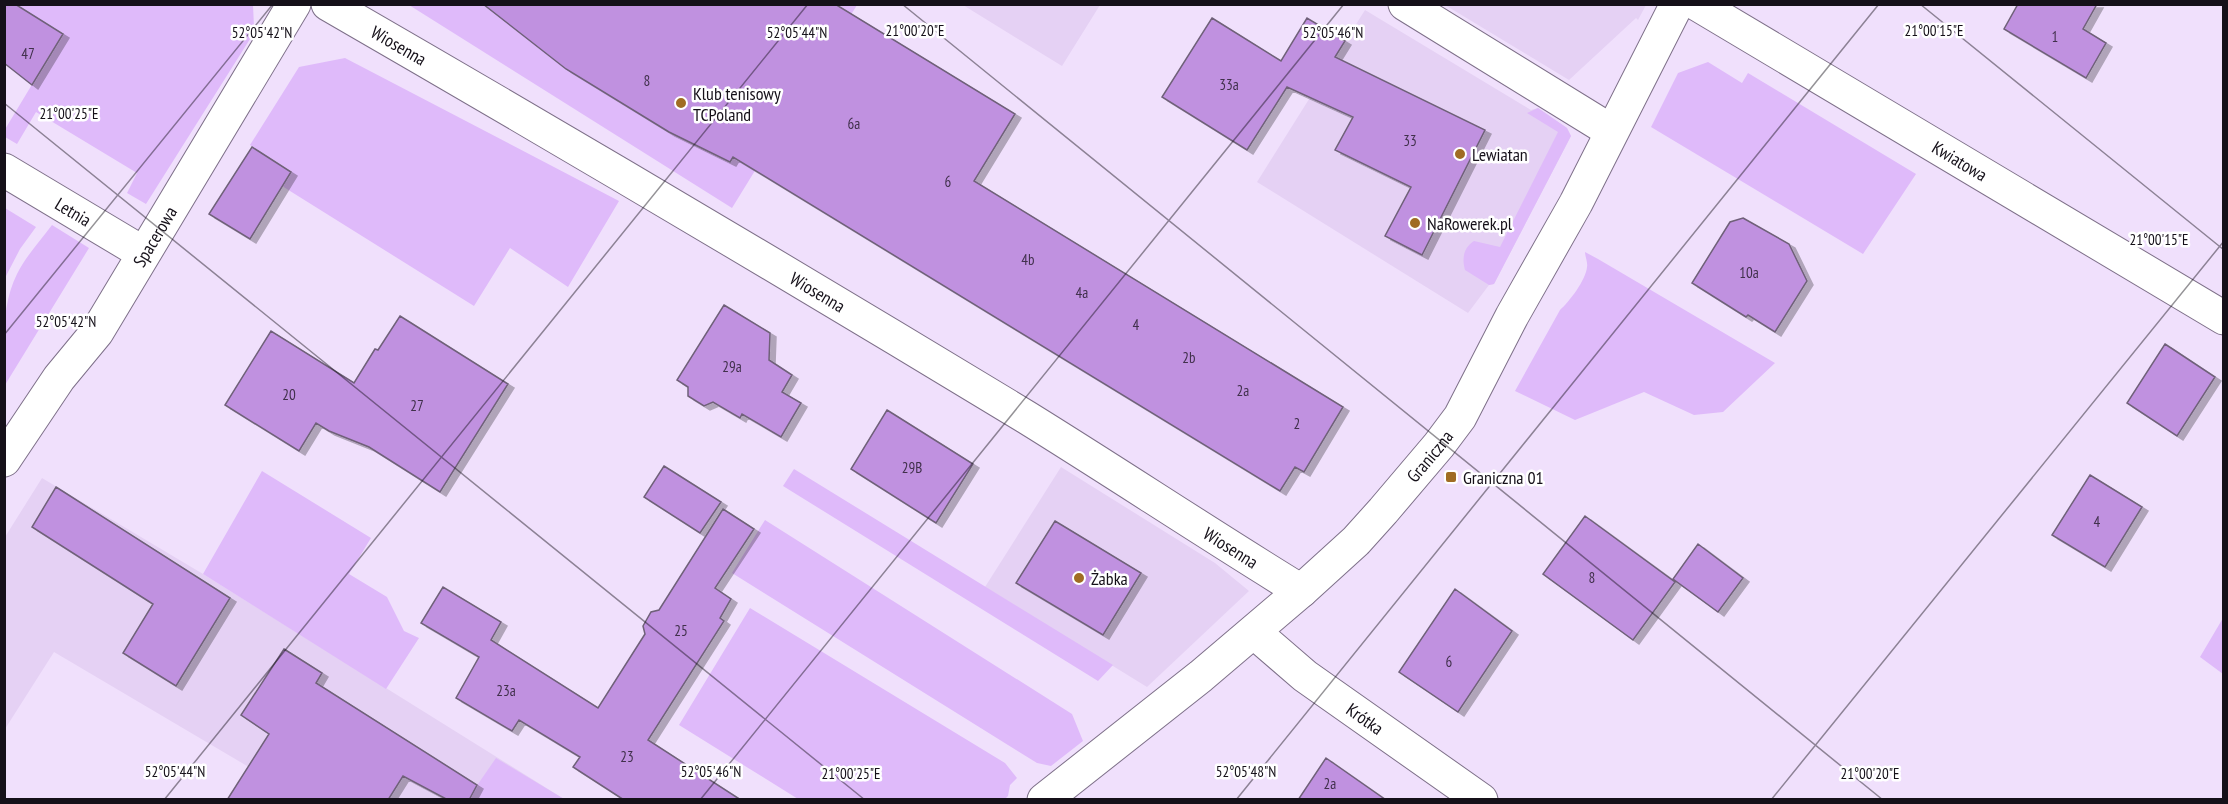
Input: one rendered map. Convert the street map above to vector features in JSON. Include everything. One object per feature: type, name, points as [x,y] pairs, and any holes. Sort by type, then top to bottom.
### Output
[{"type":"street","name":"Spacerowa","points":[[4,460],[59,378],[97,332],[294,4]]},
{"type":"street","name":"Wiosenna","points":[[328,4],[799,280],[1046,430],[1301,591]]},
{"type":"street","points":[[1405,4],[1611,131]]},
{"type":"street","name":"Graniczna","points":[[1044,800],[1254,632],[1301,591],[1356,541],[1439,445],[1460,417],[1512,316],[1576,203],[1677,4]]},
{"type":"street","name":"Kwiatowa","points":[[1697,4],[2223,318]]},
{"type":"street","name":"Letnia","points":[[4,170],[143,253]]},
{"type":"street","name":"Krótka","points":[[1254,632],[1305,676],[1481,800]]},
{"type":"shaded area","points":[[15,5],[253,5],[254,27],[250,39],[146,204],[127,193],[137,173],[36,112],[17,144],[5,137],[4,131],[63,33]]},
{"type":"shaded area","name":"Klub tenisowy TCPoland","points":[[409,5],[857,5],[732,208]]},
{"type":"shaded area","points":[[963,5],[1100,5],[1062,66]]},
{"type":"shaded area","points":[[1445,5],[1646,5],[1638,20],[1636,18],[1569,80]]},
{"type":"shaded area","points":[[1365,10],[1531,110],[1538,108],[1567,128],[1571,136],[1494,284],[1489,285],[1468,313],[1257,182]]},
{"type":"shaded area","points":[[345,58],[619,201],[568,287],[510,248],[474,306],[282,186],[291,171],[250,145],[299,67]]},
{"type":"shaded area","points":[[1708,62],[1742,83],[1748,73],[1916,174],[1863,254],[1651,127],[1678,73]]},
{"type":"shaded area","points":[[1538,108],[1567,128],[1571,136],[1494,284],[1489,285],[1465,270],[1464,254],[1474,241],[1500,247],[1558,132],[1527,113]]},
{"type":"shaded area","points":[[5,208],[36,227],[20,249],[5,278]]},
{"type":"shaded area","points":[[52,225],[89,248],[5,385],[5,315],[12,287],[25,261]]},
{"type":"shaded area","points":[[1585,252],[1775,363],[1723,412],[1694,415],[1644,392],[1575,420],[1515,391],[1560,310],[1584,278],[1587,265]]},
{"type":"shaded area","points":[[1061,467],[1215,563],[1249,591],[1147,687],[985,587]]},
{"type":"shaded area","points":[[794,469],[1113,665],[1098,681],[783,486]]},
{"type":"shaded area","points":[[262,471],[371,538],[349,574],[387,597],[404,631],[419,638],[386,689],[203,574]]},
{"type":"shaded area","points":[[42,478],[203,574],[564,799],[303,799],[54,652],[5,729],[5,537]]},
{"type":"shaded area","points":[[765,520],[1072,714],[1083,741],[1051,766],[1037,763],[732,573]]},
{"type":"shaded area","points":[[750,608],[1005,763],[1017,778],[1010,785],[1008,796],[1004,800],[798,799],[679,725]]},
{"type":"shaded area","points":[[2223,618],[2224,674],[2200,657]]},
{"type":"shaded area","points":[[496,758],[564,799],[467,800]]},
{"type":"building","points":[[4,4],[15,4],[63,34],[32,85],[4,63]]},
{"type":"building","points":[[483,4],[835,4],[1015,114],[974,181],[1343,407],[1304,472],[1295,467],[1280,491],[733,157],[730,162],[669,132],[566,69]]},
{"type":"building","points":[[2018,4],[2097,4],[2083,29],[2106,43],[2086,78],[2004,29]]},
{"type":"building","points":[[1212,18],[1281,61],[1307,18],[1345,41],[1335,57],[1485,130],[1422,255],[1385,236],[1411,187],[1335,150],[1353,117],[1287,87],[1247,150],[1162,97]]},
{"type":"building","points":[[252,147],[291,172],[250,239],[209,214]]},
{"type":"building","points":[[1743,218],[1789,244],[1807,281],[1775,332],[1748,315],[1746,317],[1692,283],[1730,222]]},
{"type":"building","points":[[724,305],[770,333],[769,360],[792,375],[782,392],[801,403],[781,437],[742,414],[740,418],[713,402],[704,406],[688,396],[688,387],[677,380]]},
{"type":"building","points":[[400,316],[508,384],[440,492],[369,447],[329,431],[316,423],[299,451],[225,405],[271,331],[354,383],[375,349],[378,350]]},
{"type":"building","points":[[2165,344],[2215,377],[2177,436],[2127,403]]},
{"type":"building","points":[[887,410],[973,464],[936,523],[851,469]]},
{"type":"building","points":[[664,466],[721,502],[700,533],[644,497]]},
{"type":"building","points":[[2090,475],[2142,507],[2105,567],[2052,535]]},
{"type":"building","points":[[56,487],[230,598],[176,686],[123,653],[153,604],[32,527]]},
{"type":"building","points":[[723,509],[754,529],[715,588],[731,599],[720,618],[724,621],[648,740],[741,800],[624,800],[573,767],[580,757],[519,720],[512,731],[456,698],[479,657],[421,623],[443,587],[501,622],[491,640],[598,708],[645,634],[643,626],[651,612],[659,610]]},
{"type":"building","points":[[1585,516],[1675,582],[1633,640],[1543,574]]},
{"type":"building","name":"Żabka","points":[[1055,521],[1141,573],[1103,635],[1016,583]]},
{"type":"building","points":[[1698,544],[1743,578],[1718,612],[1673,579]]},
{"type":"building","points":[[1455,589],[1512,631],[1458,712],[1399,672]]},
{"type":"building","points":[[284,649],[322,673],[316,683],[477,785],[469,800],[448,800],[403,776],[388,800],[227,800],[269,734],[241,715]]},
{"type":"building","points":[[1326,758],[1386,800],[1298,800]]},
{"type":"place","name":"Klub tenisowy TCPoland","points":[[681,103]]},
{"type":"place","name":"Lewiatan","points":[[1460,154]]},
{"type":"place","name":"NaRowerek.pl","points":[[1415,223]]},
{"type":"place","name":"Graniczna 01","points":[[1451,477]]},
{"type":"place","name":"Żabka","points":[[1079,578]]}]
